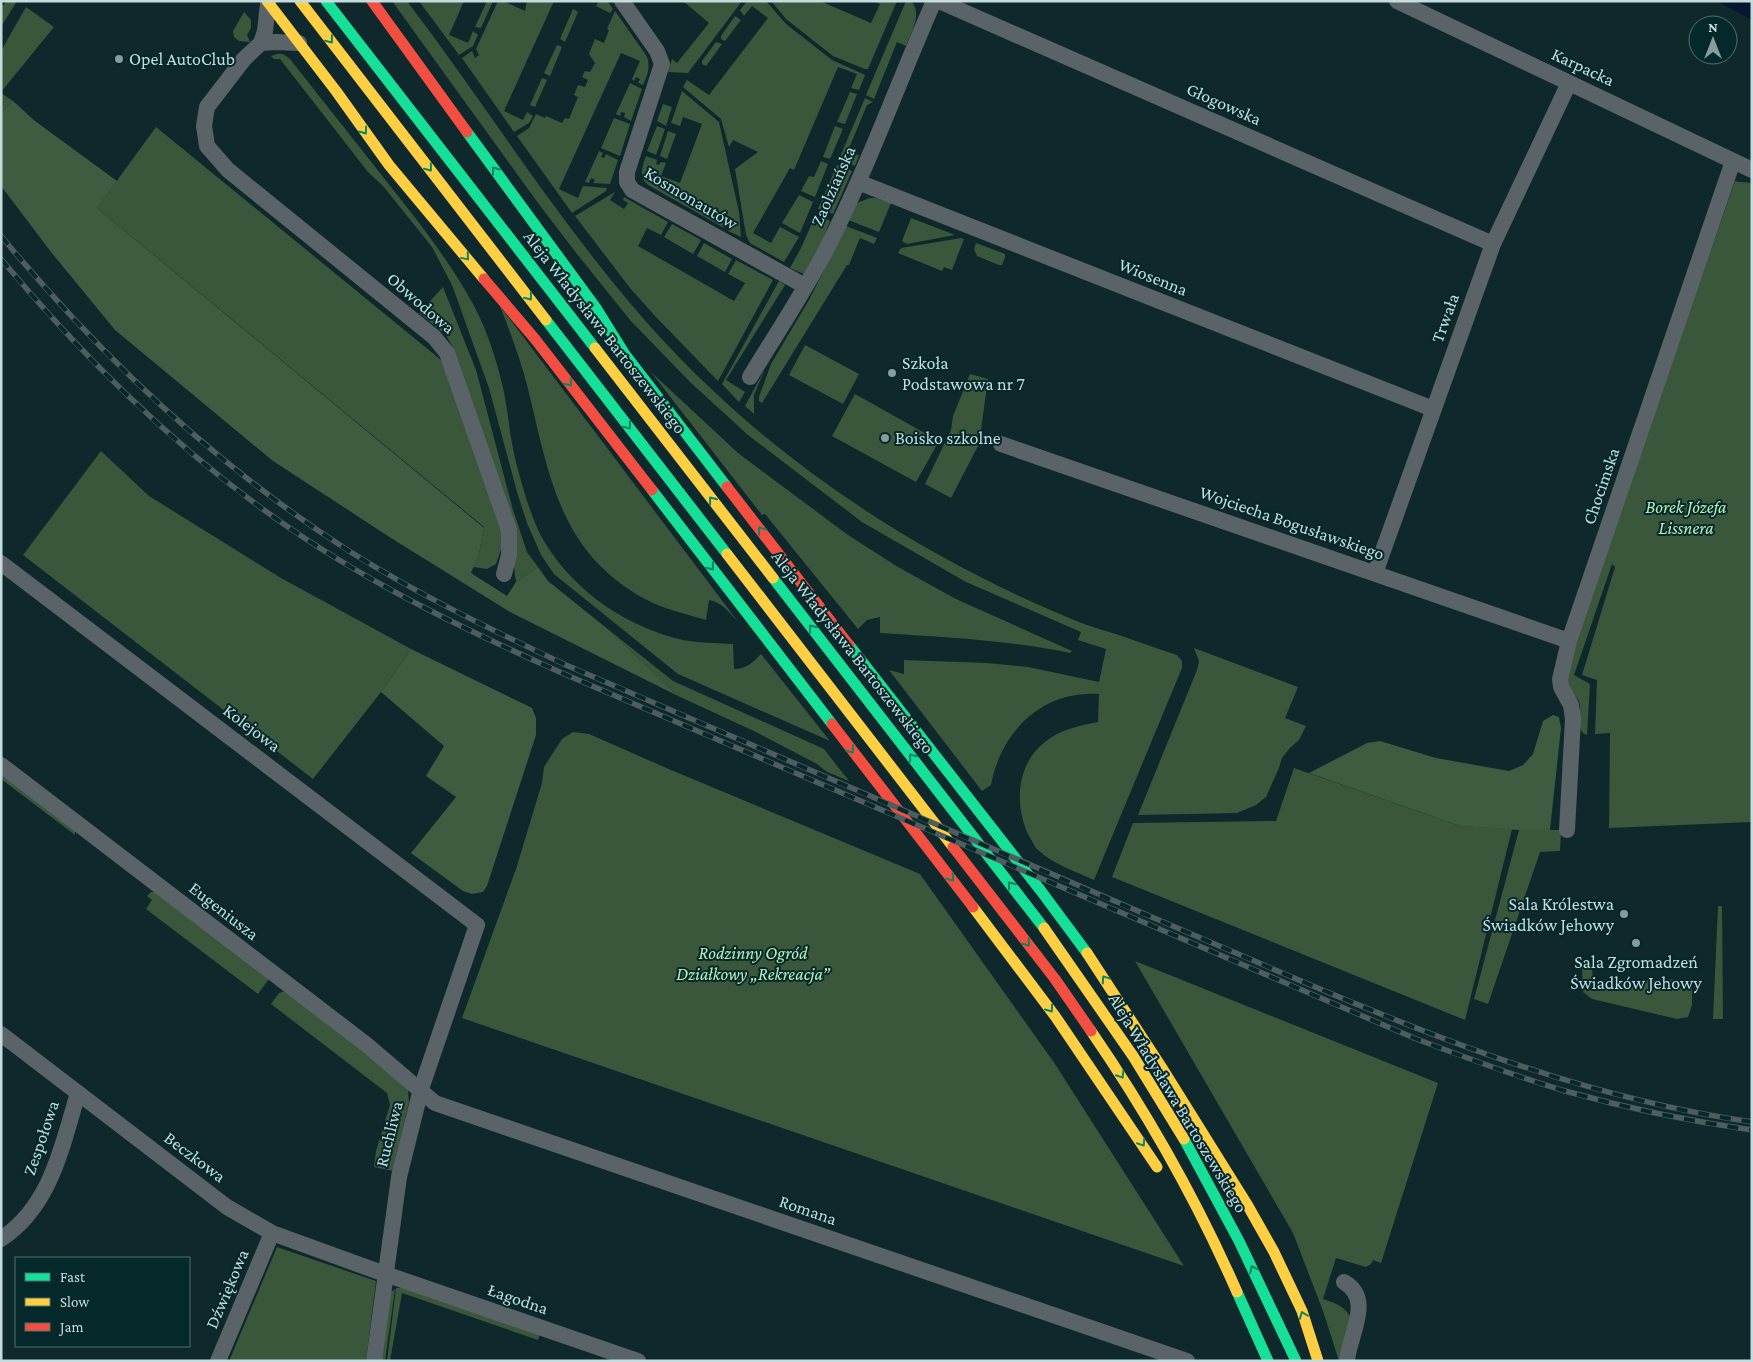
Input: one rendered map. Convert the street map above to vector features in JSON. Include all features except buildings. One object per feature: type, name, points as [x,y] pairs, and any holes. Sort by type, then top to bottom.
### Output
[{"type":"main road","name":"Aleja Władysława Bartoszewskiego","points":[[300,1],[1055,979],[1101,1044],[1179,1172],[1235,1286],[1268,1361]]},
{"type":"main road","name":"Aleja Władysława Bartoszewskiego","points":[[326,1],[990,858],[1087,987],[1148,1079],[1202,1169],[1262,1288],[1296,1361]]},
{"type":"main road","points":[[372,1],[596,308],[624,353],[867,669],[1041,891],[1094,963],[1248,1206],[1274,1252],[1302,1311],[1318,1361]]},
{"type":"main road","points":[[268,2],[389,165],[535,339],[990,929],[1055,1016],[1164,1177]]},
{"type":"main road","points":[[1174,1191],[1209,1235]]},
{"type":"street","name":"Kosmonautów","points":[[622,1],[657,51],[662,64],[627,172],[627,182],[632,190],[805,286]]},
{"type":"street","name":"Zaolziańska","points":[[750,377],[828,246],[858,182],[934,1]]},
{"type":"street","name":"Głogowska","points":[[939,1],[1493,244]]},
{"type":"street","name":"Karpacka","points":[[1397,1],[1752,170]]},
{"type":"street","points":[[268,2],[265,31],[260,43],[299,43]]},
{"type":"street","name":"Obwodowa","points":[[260,43],[244,59],[207,107],[204,126],[207,146],[228,170],[434,337],[447,353],[509,530],[509,555],[504,574]]},
{"type":"street","name":"Trwała","points":[[1375,573],[1493,244],[1569,83]]},
{"type":"street","name":"Chocimska","points":[[1567,830],[1573,720],[1571,705],[1561,687],[1560,679],[1569,640],[1733,162]]},
{"type":"street","name":"Wiosenna","points":[[858,182],[1433,409]]},
{"type":"street","name":"Wojciecha Bogusławskiego","points":[[1001,444],[1569,640]]},
{"type":"street","name":"Kolejowa","points":[[1,563],[478,925]]},
{"type":"street","name":"Eugeniusza","points":[[1,765],[367,1045],[420,1089]]},
{"type":"street","name":"Ruchliwa","points":[[374,1361],[398,1177],[420,1089],[478,925]]},
{"type":"street","name":"Beczkowa","points":[[1,1034],[227,1207],[272,1233],[385,1274]]},
{"type":"street","name":"Romana","points":[[420,1089],[435,1103],[1187,1361]]},
{"type":"street","name":"Zespołowa","points":[[1,1239],[12,1232],[39,1202],[57,1163],[78,1093]]},
{"type":"street","name":"Dźwiękowa","points":[[218,1361],[272,1233]]},
{"type":"street","name":"Łagodna","points":[[385,1274],[638,1361]]},
{"type":"street","points":[[1344,1282],[1356,1292],[1359,1310],[1347,1361]]},
{"type":"green space","points":[[7,1],[17,1],[1,27],[1,7]]},
{"type":"green space","points":[[392,1],[407,1],[600,267],[630,303],[677,355],[728,404],[781,449],[837,491],[896,530],[957,565],[1019,596],[1084,624],[1177,655],[1182,661],[1182,668],[1094,880],[1057,863],[1037,849],[1024,824],[1021,812],[1020,786],[1028,762],[1035,751],[1045,742],[1064,731],[1098,722],[1099,694],[1079,695],[1060,699],[1043,707],[1028,718],[1015,731],[1004,747],[996,765],[991,785],[982,791],[889,670],[904,674],[904,660],[987,663],[1028,667],[1099,682],[1106,649],[1078,640],[1081,632],[966,582],[862,522],[748,435],[690,382],[630,320],[538,203]]},
{"type":"green space","points":[[419,1],[464,1],[449,35],[468,43],[473,31],[478,35],[473,46],[459,55]]},
{"type":"green space","points":[[487,1],[493,1],[481,28],[475,27]]},
{"type":"green space","points":[[498,1],[503,1],[525,11],[527,1],[554,1],[504,111],[523,120],[527,112],[533,116],[529,123],[514,132],[462,58],[472,51],[475,58],[479,55],[476,49]]},
{"type":"green space","points":[[599,1],[607,1],[613,9],[610,13],[596,6]]},
{"type":"green space","points":[[683,1],[742,1],[688,73],[668,72],[672,59],[677,63],[709,23]]},
{"type":"green space","points":[[747,1],[766,1],[786,24],[832,60],[865,75],[859,90],[851,88],[857,74],[838,67],[794,170],[790,168],[753,233],[771,243],[780,227],[799,237],[784,262],[750,243],[746,235],[735,169],[758,152],[733,140],[729,147],[721,119],[683,87],[687,80],[709,95],[768,18],[752,6],[744,16],[740,10]]},
{"type":"green space","points":[[771,1],[820,1],[871,23],[880,4],[873,1],[897,1],[868,69],[865,69],[833,56],[786,19]]},
{"type":"green space","points":[[906,1],[911,1],[914,6],[916,12],[915,23],[906,46],[897,42],[874,99],[866,95]]},
{"type":"green space","points":[[26,7],[54,27],[1,92],[1,51]]},
{"type":"green space","points":[[573,9],[578,12],[565,42],[560,39]]},
{"type":"green space","points":[[615,11],[646,55],[649,66],[643,85],[638,83],[640,79],[636,77],[634,81],[632,79],[640,61],[621,53],[559,189],[578,198],[583,186],[607,188],[606,191],[572,213],[517,136],[529,128],[536,114],[562,123],[565,118],[569,119],[578,97],[574,95],[578,85],[585,87],[588,80],[582,77],[585,71],[590,72],[595,63],[589,54],[595,39],[604,43],[609,30],[607,29]]},
{"type":"green space","points":[[244,12],[251,20],[251,28],[247,35],[250,42],[239,41],[234,37],[233,31]]},
{"type":"green space","points":[[735,16],[741,20],[725,41],[721,39],[721,36]]},
{"type":"green space","points":[[716,42],[722,44],[706,66],[702,64],[702,61]]},
{"type":"green space","points":[[557,45],[562,47],[550,76],[544,73]]},
{"type":"green space","points":[[283,54],[290,59],[410,211],[443,256],[473,304],[492,347],[504,392],[515,458],[523,487],[537,528],[552,554],[581,586],[615,612],[634,623],[682,640],[733,644],[734,669],[746,666],[761,654],[830,741],[678,674],[554,574],[541,555],[527,523],[489,388],[452,285],[432,247],[383,186],[368,172],[280,59],[274,59],[271,56]]},
{"type":"green space","points":[[542,78],[547,80],[535,107],[530,105]]},
{"type":"green space","points":[[630,83],[642,89],[631,121],[624,117],[625,113],[621,112],[620,116],[616,114]]},
{"type":"green space","points":[[682,91],[719,122],[739,212],[741,237],[728,231],[734,219],[728,216],[724,228],[648,185],[643,178],[642,168],[646,156],[657,160],[656,164],[666,163],[661,176],[680,183],[702,124],[683,117],[680,126],[671,123]]},
{"type":"green space","points":[[850,92],[857,94],[845,124],[837,122]]},
{"type":"green space","points":[[1,93],[13,101],[1,112]]},
{"type":"green space","points":[[865,98],[873,102],[867,105],[847,153],[859,155],[855,166],[839,159]]},
{"type":"green space","points":[[13,101],[35,121],[117,181],[97,208],[484,528],[479,554],[471,573],[507,596],[516,582],[538,567],[548,581],[609,630],[678,696],[510,612],[391,538],[273,461],[115,330],[51,252],[1,186],[1,112]]},
{"type":"green space","points":[[663,104],[672,107],[666,126],[657,121]]},
{"type":"green space","points":[[614,118],[630,124],[620,156],[601,148]]},
{"type":"green space","points":[[657,126],[665,129],[656,155],[647,151]]},
{"type":"green space","points":[[835,126],[843,129],[830,159],[823,157]]},
{"type":"green space","points":[[156,127],[446,364],[497,508],[504,541],[496,564],[487,569],[473,567],[479,554],[484,527],[97,208]]},
{"type":"green space","points":[[668,131],[676,134],[667,159],[660,156]]},
{"type":"green space","points":[[599,151],[603,153],[601,157],[604,158],[606,154],[618,160],[610,184],[593,183],[595,180],[591,178],[589,183],[585,182]]},
{"type":"green space","points":[[821,161],[828,164],[815,197],[801,191],[809,176],[814,177]]},
{"type":"green space","points":[[837,165],[852,171],[833,214],[818,209]]},
{"type":"green space","name":"Borek Józefa Lissnera","points":[[1735,181],[1752,184],[1752,822],[1609,828],[1610,733],[1595,734],[1597,680],[1582,675],[1615,567],[1612,564],[1574,675],[1590,684],[1587,735],[1581,730],[1579,702],[1569,688],[1566,676],[1602,561]]},
{"type":"green space","points":[[615,192],[610,200],[624,209],[628,203],[623,200],[624,197],[668,222],[661,235],[647,228],[638,246],[734,301],[745,283],[728,274],[736,260],[773,280],[718,381],[630,288],[575,216]]},
{"type":"green space","points":[[799,195],[813,202],[800,233],[782,223]]},
{"type":"green space","points":[[870,198],[891,203],[879,232],[848,220],[857,203]]},
{"type":"green space","points":[[816,214],[830,221],[823,239],[804,274],[790,268]]},
{"type":"green space","points":[[911,218],[955,235],[907,244],[902,241]]},
{"type":"green space","points":[[672,224],[701,240],[693,254],[664,237]]},
{"type":"green space","points":[[846,226],[877,238],[874,244],[860,238],[849,265],[847,265],[762,403],[759,401],[759,397],[771,364],[809,300]]},
{"type":"green space","points":[[964,239],[952,270],[944,267],[942,271],[898,253],[901,248]]},
{"type":"green space","points":[[704,243],[732,259],[725,272],[697,256]]},
{"type":"green space","points":[[976,243],[1005,254],[1002,265],[977,256],[974,249]]},
{"type":"green space","points":[[779,281],[785,285],[726,380],[745,392],[739,402],[722,384]]},
{"type":"green space","points":[[443,287],[476,370],[513,510],[527,552],[538,567],[516,582],[514,567],[453,348],[446,335],[419,313]]},
{"type":"green space","points":[[500,306],[739,623],[729,612],[714,601],[709,600],[706,620],[652,603],[616,580],[593,558],[575,533],[561,507],[542,448],[515,345]]},
{"type":"green space","points":[[805,345],[859,374],[843,404],[789,375]]},
{"type":"green space","points":[[765,369],[754,395],[754,414],[745,406]]},
{"type":"green space","points":[[651,372],[738,453],[848,535],[898,567],[956,599],[1072,651],[1070,653],[1023,645],[880,633],[880,617],[867,620],[858,629],[765,514],[762,515]]},
{"type":"green space","points":[[970,374],[988,379],[979,444],[951,498],[925,484],[951,430],[953,416]]},
{"type":"green space","name":"Boisko szkolne","points":[[855,394],[939,441],[916,482],[832,436]]},
{"type":"green space","points":[[101,451],[149,496],[281,578],[411,649],[381,692],[313,779],[23,555]]},
{"type":"green space","points":[[609,630],[673,681],[824,749],[849,781],[827,772],[817,764],[756,732],[678,696]]},
{"type":"green space","points":[[1194,648],[1298,687],[1285,718],[1306,726],[1299,740],[1282,758],[1266,797],[1256,805],[1237,813],[1138,815],[1197,670],[1199,661]]},
{"type":"green space","points":[[411,649],[532,708],[536,718],[536,735],[487,886],[483,892],[472,894],[463,891],[411,853],[456,797],[426,776],[444,746],[381,692]]},
{"type":"green space","points":[[1553,715],[1559,717],[1561,728],[1550,830],[1460,826],[1309,773],[1367,743],[1380,741],[1436,758],[1509,771],[1523,765],[1533,754],[1543,721]]},
{"type":"green space","name":"Rodzinny Ogród Działkowy „Rekreacja”","points":[[573,732],[589,734],[920,874],[1055,1064],[1184,1266],[462,1018],[516,869],[542,783],[544,767],[562,739]]},
{"type":"green space","points":[[1294,768],[1460,826],[1512,829],[1465,1020],[1112,877],[1133,823],[1276,821]]},
{"type":"green space","points":[[1,774],[75,831],[75,835],[1,779]]},
{"type":"green space","points":[[1519,830],[1561,830],[1560,851],[1540,852],[1488,1004],[1474,999]]},
{"type":"green space","points":[[151,892],[155,892],[269,979],[258,994],[146,909],[152,900],[147,896]]},
{"type":"green space","points":[[1718,906],[1722,906],[1723,1019],[1713,1019]]},
{"type":"green space","points":[[1135,961],[1438,1083],[1381,1263],[1373,1260],[1366,1267],[1336,1258],[1323,1299],[1343,1308],[1351,1319],[1339,1361],[1323,1311],[1293,1233]]},
{"type":"green space","points":[[1582,968],[1592,968],[1593,982],[1692,979],[1692,1005],[1688,1017],[1677,1019],[1592,999],[1583,992]]},
{"type":"green space","points":[[285,991],[398,1076],[408,1090],[409,1102],[393,1171],[374,1167],[376,1151],[390,1105],[387,1093],[271,1004],[279,993]]},
{"type":"green space","points":[[277,1247],[376,1281],[366,1361],[229,1361]]},
{"type":"green space","points":[[396,1288],[403,1288],[540,1334],[538,1340],[402,1293],[390,1361],[387,1361]]},
{"type":"green space","points":[[395,1289],[385,1361],[380,1361],[390,1293]]},
{"type":"water","points":[[1717,1],[1752,1],[1752,20]]},
{"type":"railway","points":[[1,236],[39,281],[120,367],[207,446],[252,483],[300,518],[375,567],[511,639],[566,665],[1111,900],[1395,1020],[1535,1070],[1606,1092],[1678,1109],[1752,1122]]},
{"type":"railway","points":[[1,259],[33,297],[101,369],[173,438],[211,470],[250,500],[323,550],[389,589],[457,624],[562,673],[1414,1038],[1508,1073],[1565,1091],[1658,1114],[1752,1130]]},
{"type":"traffic: fast","points":[[326,1],[595,348]]},
{"type":"traffic: fast","points":[[467,132],[596,308],[624,353],[727,487]]},
{"type":"traffic: fast","points":[[546,320],[727,554]]},
{"type":"traffic: fast","points":[[652,490],[832,724]]},
{"type":"traffic: fast","points":[[773,578],[1044,928]]},
{"type":"traffic: fast","points":[[849,645],[1041,891],[1087,953]]},
{"type":"traffic: fast","points":[[1184,1139],[1239,1241],[1296,1361]]},
{"type":"traffic: fast","points":[[1237,1292],[1268,1361]]},
{"type":"traffic: slow","points":[[267,1],[336,91],[389,165],[484,279]]},
{"type":"traffic: slow","points":[[300,1],[546,320]]},
{"type":"traffic: slow","points":[[595,348],[773,578]]},
{"type":"traffic: slow","points":[[727,554],[953,847]]},
{"type":"traffic: slow","points":[[973,907],[1055,1016],[1157,1167]]},
{"type":"traffic: slow","points":[[1044,928],[1133,1056],[1184,1139]]},
{"type":"traffic: slow","points":[[1087,953],[1162,1068],[1248,1206],[1274,1252],[1302,1311],[1318,1361]]},
{"type":"traffic: slow","points":[[1091,1031],[1152,1126],[1170,1158],[1205,1224],[1237,1292]]},
{"type":"traffic: jam","points":[[372,1],[467,132]]},
{"type":"traffic: jam","points":[[484,279],[535,339],[652,490]]},
{"type":"traffic: jam","points":[[727,487],[849,645]]},
{"type":"traffic: jam","points":[[832,724],[973,907]]},
{"type":"traffic: jam","points":[[953,847],[1055,979],[1091,1031]]},
{"type":"place","name":"Opel AutoClub","points":[[119,59]]},
{"type":"place","name":"Szkoła Podstawowa nr 7","points":[[892,373]]},
{"type":"place","name":"Boisko szkolne","points":[[885,438]]},
{"type":"place","name":"Sala Królestwa Świadków Jehowy","points":[[1624,914]]},
{"type":"place","name":"Sala Zgromadzeń Świadków Jehowy","points":[[1636,943]]}]
